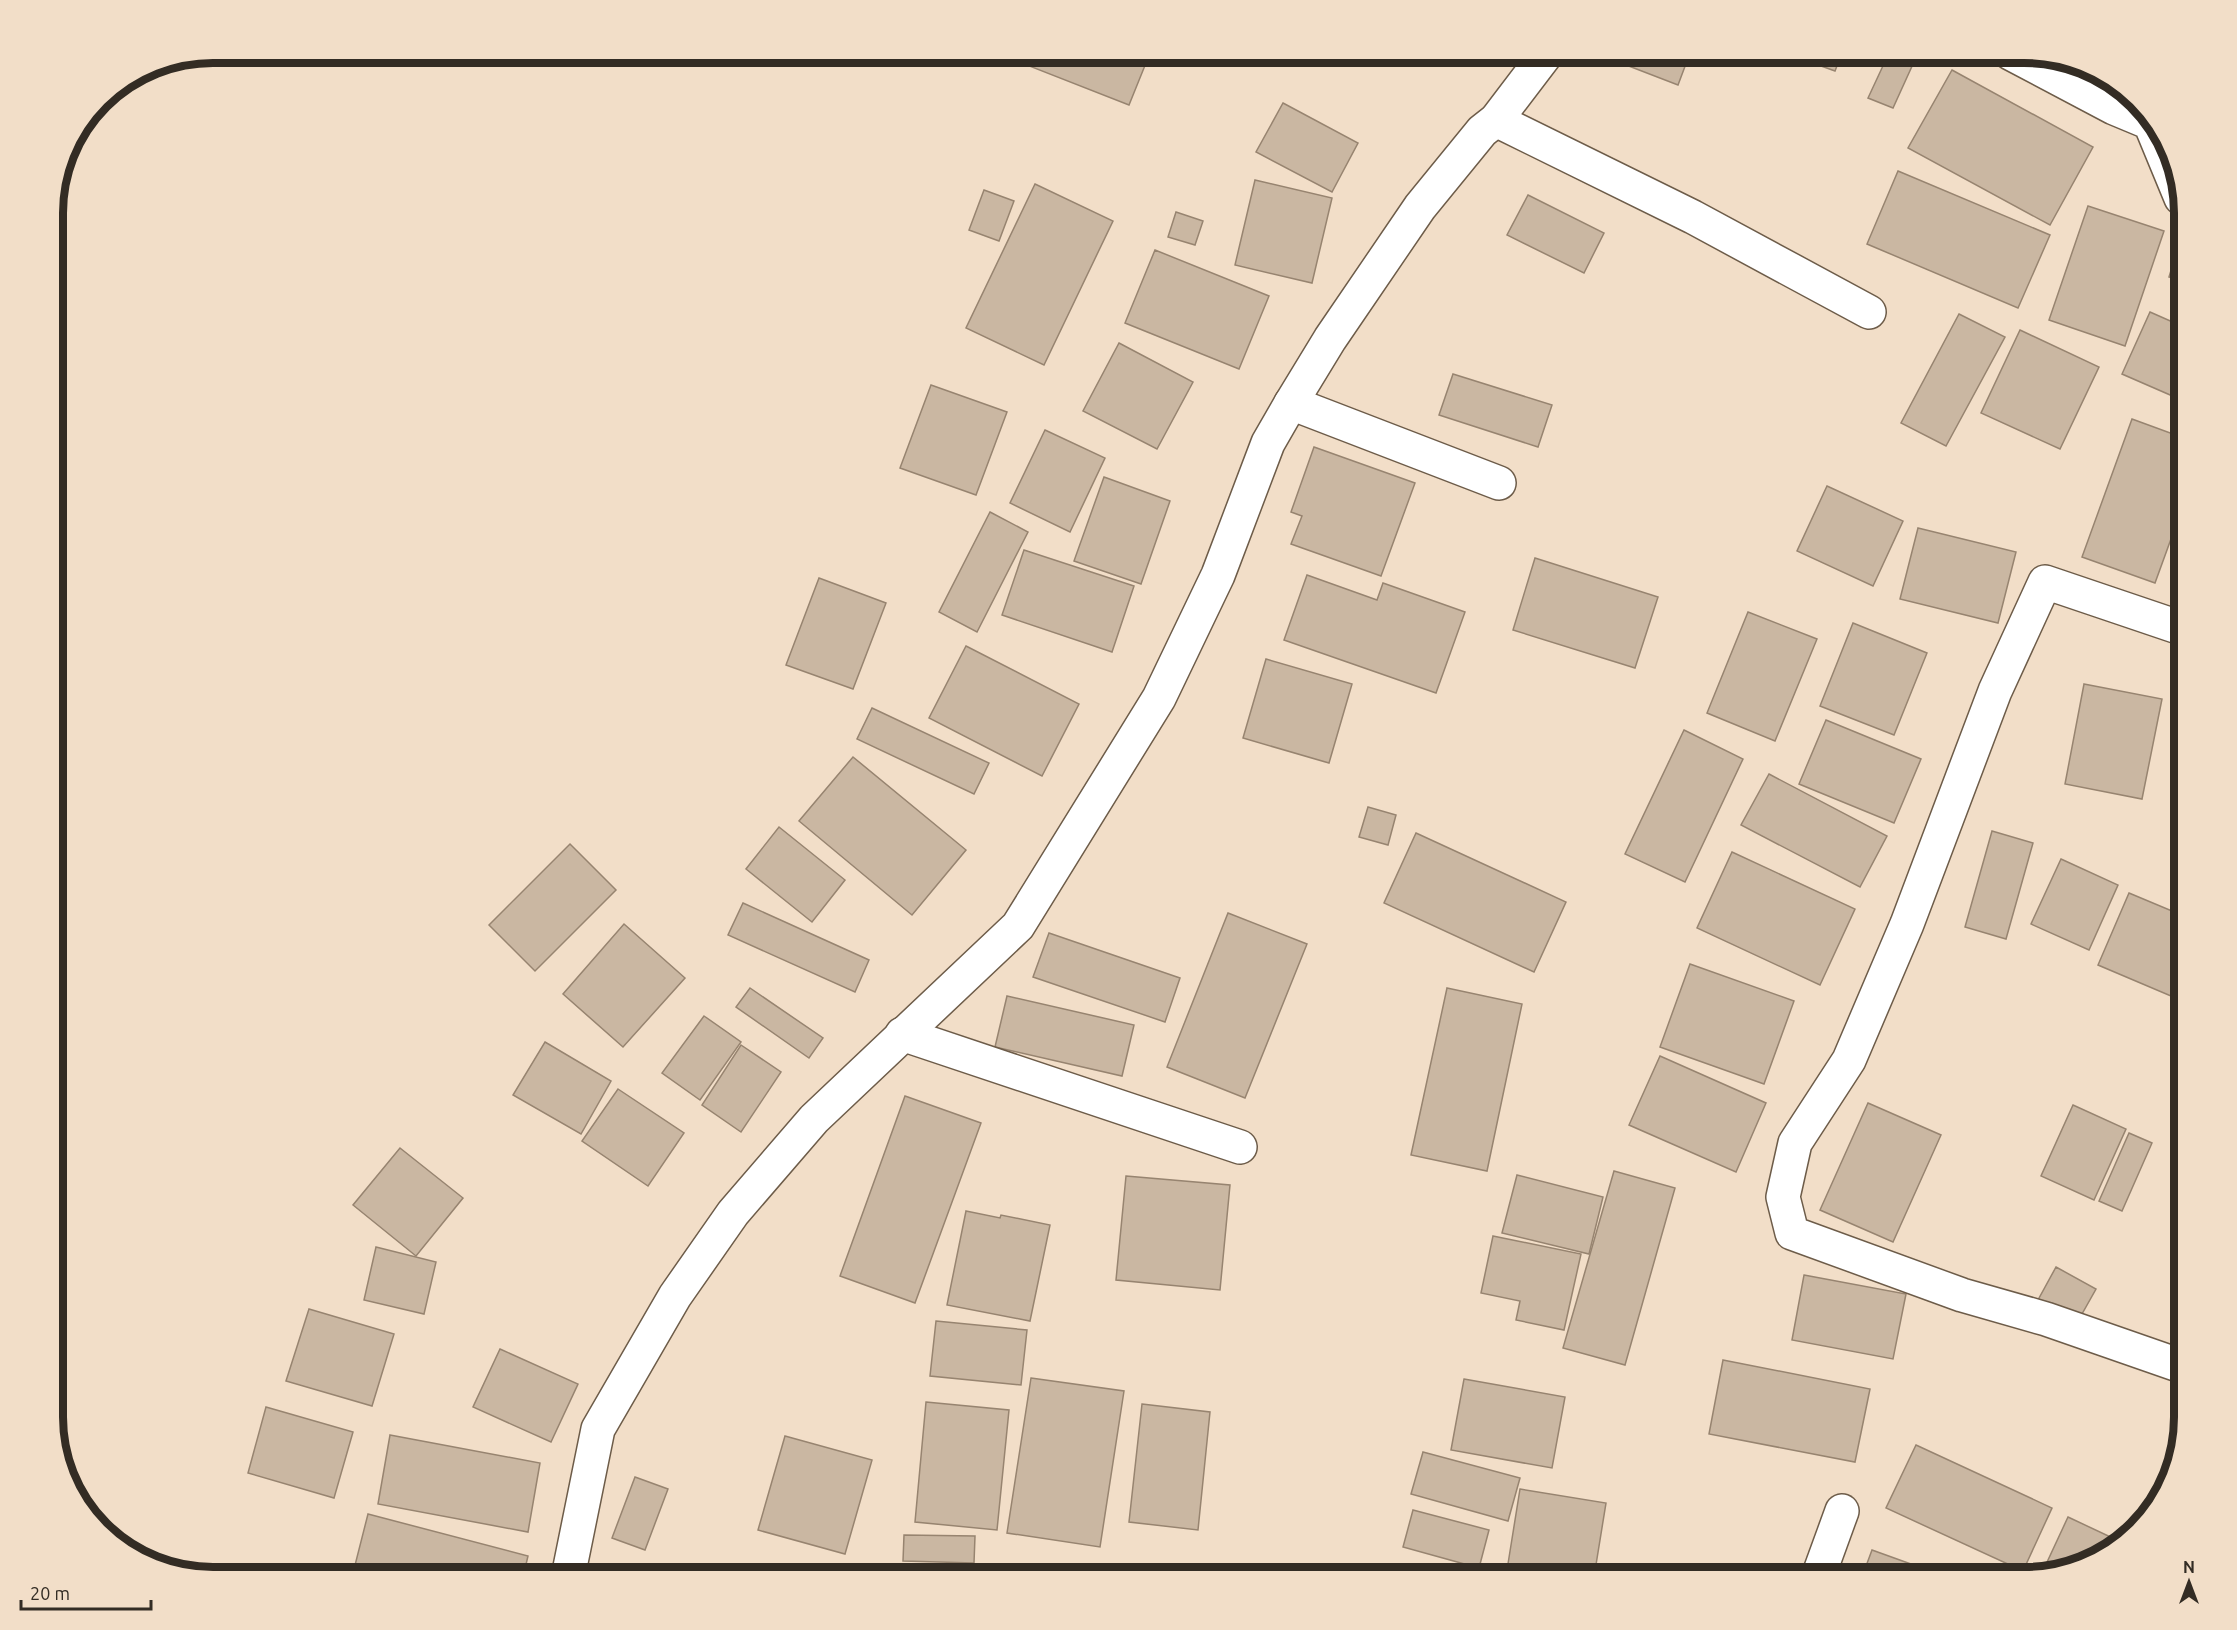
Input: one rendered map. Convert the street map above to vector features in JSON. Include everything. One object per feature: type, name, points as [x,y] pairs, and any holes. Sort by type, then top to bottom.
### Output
[{"type":"street","points":[[570,1567],[598,1429],[675,1296],[733,1213],[814,1119],[1018,926],[1160,698],[1218,575],[1268,443],[1329,339],[1420,207],[1482,131],[1496,120],[1539,63]]},
{"type":"street","points":[[2031,63],[2114,108],[2141,119]]},
{"type":"street","points":[[1496,120],[1693,217],[1869,312]]},
{"type":"street","points":[[1291,402],[1499,483]]},
{"type":"street","points":[[2174,626],[2046,582],[1995,692],[1907,924],[1849,1060],[1795,1143],[1783,1197],[1792,1233],[1952,1291],[2046,1319],[2174,1364]]},
{"type":"street","points":[[902,1034],[1240,1147]]},
{"type":"street","points":[[1822,1567],[1842,1511]]},
{"type":"building","points":[[1022,63],[1146,63],[1129,105]]},
{"type":"building","points":[[1621,63],[1686,63],[1678,85]]},
{"type":"building","points":[[1813,63],[1838,63],[1835,71]]},
{"type":"building","points":[[1884,63],[1913,63],[1893,108],[1868,98]]},
{"type":"building","points":[[1952,70],[2093,147],[2050,225],[1908,148]]},
{"type":"building","points":[[1283,103],[1358,143],[1332,192],[1256,152]]},
{"type":"building","points":[[1898,171],[2050,235],[2018,308],[1867,244]]},
{"type":"building","points":[[1255,180],[1332,198],[1312,283],[1235,265]]},
{"type":"building","points":[[1035,184],[1113,221],[1044,365],[966,328]]},
{"type":"building","points":[[984,190],[1014,201],[999,241],[969,230]]},
{"type":"building","points":[[1528,195],[1604,233],[1584,273],[1507,235]]},
{"type":"building","points":[[2088,206],[2164,231],[2125,346],[2049,320]]},
{"type":"building","points":[[1176,212],[1203,221],[1195,245],[1168,237]]},
{"type":"building","points":[[1155,250],[1269,296],[1239,369],[1125,323]]},
{"type":"building","points":[[2174,260],[2174,279],[2169,277]]},
{"type":"building","points":[[2150,312],[2174,323],[2174,397],[2122,374]]},
{"type":"building","points":[[1959,314],[2005,337],[1946,446],[1901,423]]},
{"type":"building","points":[[2020,330],[2099,367],[2060,449],[1981,413]]},
{"type":"building","points":[[1119,343],[1193,382],[1157,449],[1083,411]]},
{"type":"building","points":[[1453,374],[1552,405],[1538,447],[1439,415]]},
{"type":"building","points":[[931,385],[1007,412],[976,495],[900,468]]},
{"type":"building","points":[[2132,419],[2174,434],[2174,540],[2171,539],[2155,583],[2082,557]]},
{"type":"building","points":[[1045,430],[1105,458],[1070,532],[1010,503]]},
{"type":"building","points":[[1314,447],[1415,483],[1381,576],[1291,544],[1302,516],[1291,512]]},
{"type":"building","points":[[1104,477],[1170,501],[1141,584],[1074,561]]},
{"type":"building","points":[[1827,486],[1903,521],[1873,586],[1797,551]]},
{"type":"building","points":[[990,512],[1028,532],[977,632],[939,612]]},
{"type":"building","points":[[1918,528],[2016,552],[1998,623],[1900,599]]},
{"type":"building","points":[[1024,550],[1134,586],[1112,652],[1002,615]]},
{"type":"building","points":[[1535,558],[1658,597],[1635,668],[1513,630]]},
{"type":"building","points":[[1307,575],[1377,600],[1383,583],[1465,612],[1436,693],[1284,640]]},
{"type":"building","points":[[819,578],[886,603],[853,689],[786,665]]},
{"type":"building","points":[[1748,612],[1817,639],[1775,741],[1707,713]]},
{"type":"building","points":[[1853,623],[1927,653],[1894,735],[1820,706]]},
{"type":"building","points":[[966,646],[1079,704],[1042,776],[929,718]]},
{"type":"building","points":[[1266,659],[1352,684],[1329,763],[1243,738]]},
{"type":"building","points":[[2084,684],[2162,699],[2142,799],[2065,784]]},
{"type":"building","points":[[872,708],[989,763],[974,794],[857,739]]},
{"type":"building","points":[[1826,720],[1921,759],[1894,823],[1799,784]]},
{"type":"building","points":[[1684,730],[1743,759],[1685,882],[1625,854]]},
{"type":"building","points":[[853,757],[966,850],[912,915],[799,821]]},
{"type":"building","points":[[1769,774],[1887,836],[1860,887],[1741,825]]},
{"type":"building","points":[[1368,807],[1396,815],[1388,845],[1359,837]]},
{"type":"building","points":[[779,827],[845,880],[812,922],[746,869]]},
{"type":"building","points":[[1992,831],[2033,843],[2006,939],[1965,927]]},
{"type":"building","points":[[1416,833],[1566,902],[1534,972],[1384,903]]},
{"type":"building","points":[[570,844],[616,890],[535,971],[489,925]]},
{"type":"building","points":[[1732,852],[1855,909],[1820,985],[1697,928]]},
{"type":"building","points":[[2061,859],[2118,885],[2089,950],[2031,924]]},
{"type":"building","points":[[2129,893],[2174,912],[2174,997],[2098,965]]},
{"type":"building","points":[[743,903],[869,960],[855,992],[728,935]]},
{"type":"building","points":[[1228,913],[1307,944],[1245,1098],[1167,1067]]},
{"type":"building","points":[[624,924],[685,978],[623,1047],[563,994]]},
{"type":"building","points":[[1049,933],[1180,978],[1165,1022],[1033,977]]},
{"type":"building","points":[[1690,964],[1794,1001],[1764,1084],[1660,1047]]},
{"type":"building","points":[[750,988],[823,1038],[809,1058],[736,1007]]},
{"type":"building","points":[[1447,988],[1522,1004],[1487,1171],[1411,1155]]},
{"type":"building","points":[[1007,996],[1134,1025],[1122,1076],[995,1047]]},
{"type":"building","points":[[704,1016],[741,1042],[700,1100],[662,1073]]},
{"type":"building","points":[[545,1042],[611,1081],[581,1134],[513,1095]]},
{"type":"building","points":[[741,1045],[781,1072],[741,1132],[702,1105]]},
{"type":"building","points":[[1660,1056],[1766,1103],[1736,1172],[1629,1125]]},
{"type":"building","points":[[618,1089],[684,1133],[648,1186],[582,1141]]},
{"type":"building","points":[[905,1096],[981,1123],[915,1303],[840,1276]]},
{"type":"building","points":[[1868,1103],[1941,1135],[1893,1242],[1820,1210]]},
{"type":"building","points":[[2073,1105],[2126,1129],[2094,1200],[2041,1176]]},
{"type":"building","points":[[2129,1133],[2152,1143],[2122,1211],[2099,1201]]},
{"type":"building","points":[[400,1148],[463,1198],[416,1256],[353,1205]]},
{"type":"building","points":[[1614,1171],[1675,1188],[1625,1365],[1563,1348]]},
{"type":"building","points":[[1517,1175],[1603,1197],[1589,1254],[1502,1233]]},
{"type":"building","points":[[1126,1176],[1230,1185],[1220,1290],[1116,1280]]},
{"type":"building","points":[[966,1211],[1000,1218],[1001,1215],[1050,1225],[1030,1321],[947,1305]]},
{"type":"building","points":[[1493,1236],[1581,1254],[1564,1330],[1516,1320],[1520,1301],[1481,1293]]},
{"type":"building","points":[[376,1247],[436,1262],[424,1314],[364,1300]]},
{"type":"building","points":[[2056,1267],[2096,1289],[2078,1321],[2038,1300]]},
{"type":"building","points":[[1804,1275],[1906,1294],[1893,1359],[1792,1340]]},
{"type":"building","points":[[309,1309],[394,1334],[372,1406],[286,1381]]},
{"type":"building","points":[[936,1321],[1027,1330],[1021,1385],[930,1376]]},
{"type":"building","points":[[500,1349],[578,1384],[551,1442],[473,1407]]},
{"type":"building","points":[[1723,1360],[1870,1389],[1855,1462],[1709,1434]]},
{"type":"building","points":[[1031,1378],[1124,1391],[1100,1547],[1007,1533]]},
{"type":"building","points":[[1464,1379],[1565,1397],[1552,1468],[1451,1450]]},
{"type":"building","points":[[926,1402],[1009,1410],[997,1530],[915,1522]]},
{"type":"building","points":[[1142,1404],[1210,1412],[1198,1530],[1129,1522]]},
{"type":"building","points":[[266,1407],[353,1432],[334,1498],[248,1473]]},
{"type":"building","points":[[390,1435],[540,1463],[528,1532],[378,1504]]},
{"type":"building","points":[[785,1436],[872,1460],[845,1554],[758,1530]]},
{"type":"building","points":[[1916,1445],[2052,1508],[2025,1567],[2014,1567],[1886,1508]]},
{"type":"building","points":[[1423,1452],[1520,1478],[1508,1521],[1411,1494]]},
{"type":"building","points":[[2166,1464],[2154,1492],[2142,1509]]},
{"type":"building","points":[[635,1477],[668,1489],[645,1550],[612,1538]]},
{"type":"building","points":[[1520,1489],[1606,1503],[1596,1567],[1507,1567]]},
{"type":"building","points":[[1413,1510],[1489,1530],[1479,1567],[1403,1547]]},
{"type":"building","points":[[368,1514],[528,1556],[525,1567],[355,1567]]},
{"type":"building","points":[[2068,1517],[2112,1538],[2081,1556],[2045,1566]]},
{"type":"building","points":[[904,1535],[975,1536],[974,1563],[903,1561]]},
{"type":"building","points":[[1872,1550],[1919,1567],[1866,1567]]}]
